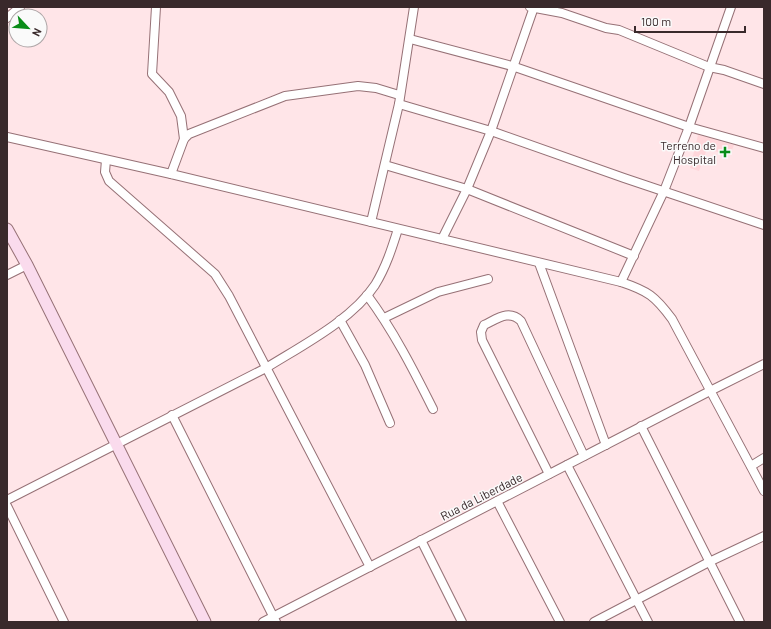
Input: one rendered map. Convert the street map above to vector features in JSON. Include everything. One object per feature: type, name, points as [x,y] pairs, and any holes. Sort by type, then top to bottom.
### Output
[{"type":"main road","points":[[7,229],[205,622]]},
{"type":"street","points":[[7,18],[20,7]]},
{"type":"street","points":[[156,7],[152,74],[169,92],[181,116],[184,139]]},
{"type":"street","points":[[370,222],[399,104],[399,95],[410,39],[414,7]]},
{"type":"street","points":[[621,282],[664,191],[689,127],[731,7]]},
{"type":"street","points":[[442,239],[467,189],[491,131],[532,8],[562,13],[606,28],[619,30],[710,66],[764,84]]},
{"type":"street","points":[[410,39],[512,66],[689,127],[764,148]]},
{"type":"street","points":[[171,174],[184,139],[189,134],[285,96],[358,86],[376,88],[399,95]]},
{"type":"street","points":[[399,104],[491,131],[764,225]]},
{"type":"street","points":[[7,137],[398,228],[621,282],[646,291],[661,304],[672,319],[764,491]]},
{"type":"street","points":[[106,160],[104,172],[110,181],[215,274],[229,296],[370,567]]},
{"type":"street","points":[[385,165],[467,189],[634,256]]},
{"type":"street","points":[[7,500],[266,368],[307,343],[340,320],[360,303],[375,285],[388,261],[398,228]]},
{"type":"street","points":[[539,263],[606,445]]},
{"type":"street","points":[[7,275],[26,265]]},
{"type":"street","points":[[384,318],[438,292],[488,279]]},
{"type":"street","points":[[367,295],[384,318],[410,363],[433,409]]},
{"type":"street","points":[[549,474],[482,340],[481,332],[484,325],[508,314],[516,316],[521,321],[584,456]]},
{"type":"street","points":[[340,320],[365,365],[390,423]]},
{"type":"street","name":"Rua da Liberdade","points":[[263,622],[275,619],[421,540],[764,364]]},
{"type":"street","points":[[172,415],[275,619]]},
{"type":"street","points":[[641,426],[740,622]]},
{"type":"street","points":[[751,466],[764,458]]},
{"type":"street","points":[[567,465],[648,622]]},
{"type":"street","points":[[497,501],[560,622]]},
{"type":"street","points":[[7,506],[64,622]]},
{"type":"street","points":[[594,622],[709,562],[764,536]]},
{"type":"street","points":[[421,540],[462,622]]},
{"type":"shaded area","name":"Terreno de Hospital","points":[[698,135],[734,145],[730,155],[707,149],[699,171],[690,168]]},
{"type":"place","name":"Terreno de Hospital","points":[[725,152]]}]
